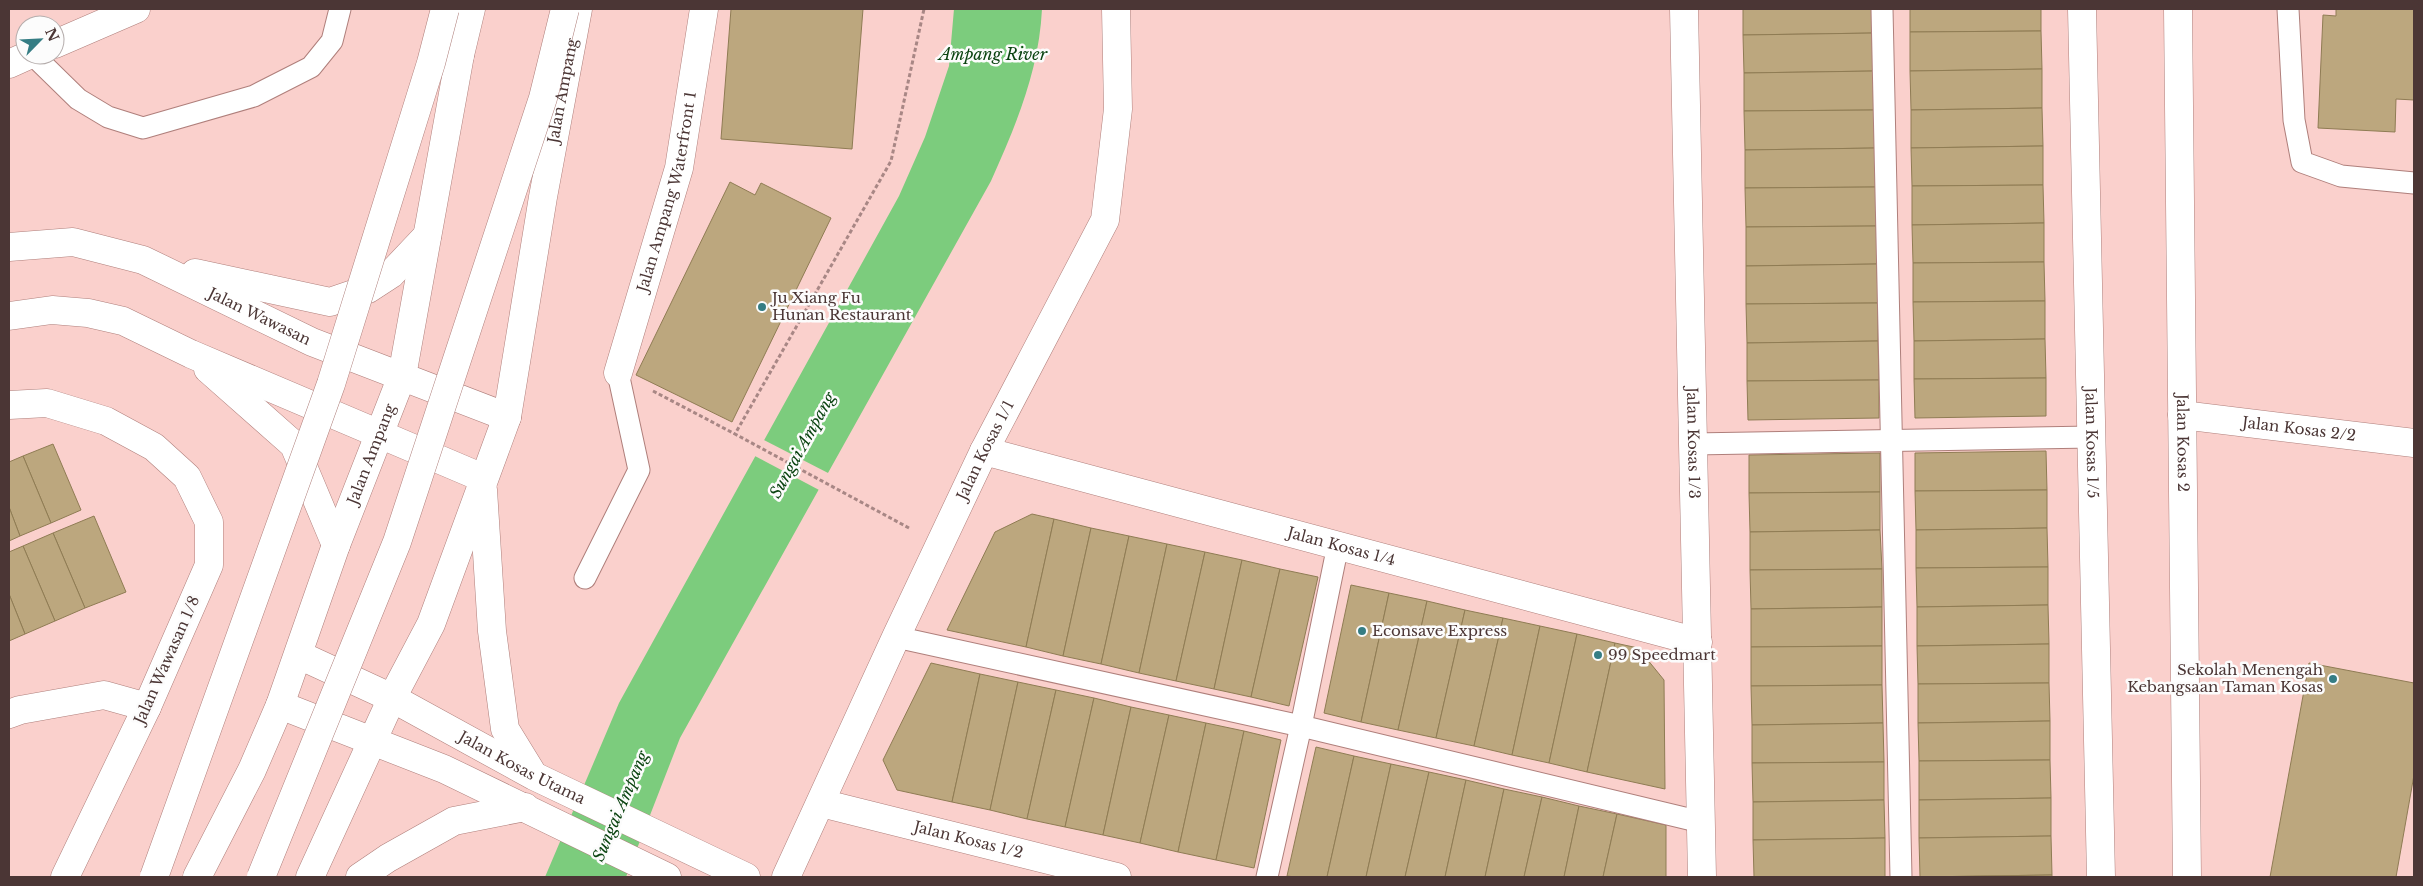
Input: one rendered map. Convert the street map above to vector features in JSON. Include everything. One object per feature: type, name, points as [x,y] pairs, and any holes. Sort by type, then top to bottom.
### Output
[{"type":"main road","points":[[65,40],[136,9]]},
{"type":"main road","points":[[154,877],[331,384],[428,72],[445,9]]},
{"type":"main road","points":[[449,9],[460,55]]},
{"type":"main road","name":"Jalan Ampang","points":[[197,877],[252,770],[280,705],[336,545],[402,376],[460,55],[471,9]]},
{"type":"main road","points":[[261,877],[397,542],[543,98],[565,9]]},
{"type":"main road","name":"Jalan Ampang","points":[[310,877],[392,698],[431,624],[507,416],[578,9]]},
{"type":"main road","name":"Jalan Ampang Waterfront 1","points":[[618,373],[679,168],[704,9]]},
{"type":"main road","name":"Jalan Kosas 1/1","points":[[786,877],[896,637],[984,452],[1106,220],[1118,109],[1116,9]]},
{"type":"main road","name":"Jalan Kosas 1/3","points":[[1684,9],[1702,877]]},
{"type":"main road","name":"Jalan Kosas 1/5","points":[[2082,9],[2101,877]]},
{"type":"main road","name":"Jalan Kosas 2","points":[[2178,9],[2188,877]]},
{"type":"main road","points":[[143,260],[223,280],[330,302],[368,289],[391,274],[427,236]]},
{"type":"main road","name":"Jalan Wawasan","points":[[9,247],[73,242],[143,260],[312,342],[507,416]]},
{"type":"main road","points":[[9,316],[52,310],[88,313],[123,321],[191,354],[483,478],[492,631],[505,729],[546,781]]},
{"type":"main road","points":[[191,354],[294,445],[336,545]]},
{"type":"main road","name":"Jalan Wawasan 1/8","points":[[9,406],[47,403],[106,422],[154,447],[186,477],[209,522],[209,565],[147,708],[65,877]]},
{"type":"main road","name":"Jalan Kosas 2/2","points":[[2182,415],[2414,443]]},
{"type":"main road","name":"Jalan Kosas 1/4","points":[[984,452],[1698,642]]},
{"type":"main road","name":"Jalan Kosas Utama","points":[[299,655],[392,698],[546,781],[746,877]]},
{"type":"main road","points":[[9,714],[20,710],[104,695],[147,708]]},
{"type":"main road","points":[[280,705],[444,769],[667,877]]},
{"type":"main road","name":"Jalan Kosas 1/2","points":[[821,803],[1117,877]]},
{"type":"main road","points":[[360,877],[388,858],[454,820],[533,811]]},
{"type":"lane","points":[[43,65],[78,99],[108,118],[143,128],[254,96],[311,67],[332,41],[340,9]]},
{"type":"lane","points":[[1882,9],[1901,877]]},
{"type":"lane","points":[[2288,9],[2294,120],[2302,162],[2341,176],[2414,183]]},
{"type":"lane","points":[[585,578],[639,470],[618,373]]},
{"type":"lane","points":[[1693,444],[2092,437]]},
{"type":"lane","points":[[1267,877],[1301,726],[1338,545]]},
{"type":"lane","points":[[896,637],[1301,726],[1701,822]]},
{"type":"path","points":[[734,434],[892,161],[924,9]]},
{"type":"path","points":[[618,373],[940,545]]},
{"type":"water","name":"Ampang River","points":[[954,9],[1042,9],[1036,54],[1025,97],[991,181],[680,738],[626,877],[545,877],[619,703],[899,196],[925,137],[949,66]]},
{"type":"pier","points":[[762,439],[830,474],[821,491],[753,455]]},
{"type":"building","points":[[731,9],[863,9],[852,149],[721,139]]},
{"type":"building","points":[[1743,9],[1874,9],[1875,33],[1743,35]]},
{"type":"building","points":[[1910,9],[2041,9],[2041,31],[1910,32]]},
{"type":"building","points":[[2336,9],[2414,9],[2414,100],[2396,99],[2395,132],[2318,128],[2323,15],[2336,16]]},
{"type":"building","points":[[2041,31],[2042,69],[1910,71],[1910,32]]},
{"type":"building","points":[[1875,33],[1875,71],[1744,73],[1743,35]]},
{"type":"building","points":[[2042,69],[2042,108],[1911,110],[1910,71]]},
{"type":"building","points":[[1875,71],[1876,110],[1744,111],[1744,73]]},
{"type":"building","points":[[2042,108],[2043,146],[1911,148],[1911,110]]},
{"type":"building","points":[[1876,110],[1876,148],[1745,150],[1744,111]]},
{"type":"building","points":[[2043,146],[2043,185],[1912,186],[1911,148]]},
{"type":"building","points":[[1876,148],[1877,187],[1745,188],[1745,150]]},
{"type":"building","points":[[730,182],[755,195],[761,183],[831,218],[732,422],[636,375]]},
{"type":"building","points":[[2043,185],[2044,223],[1912,225],[1912,186]]},
{"type":"building","points":[[1877,187],[1877,226],[1746,227],[1745,188]]},
{"type":"building","points":[[2044,223],[2044,262],[1913,263],[1912,225]]},
{"type":"building","points":[[1877,226],[1877,264],[1746,266],[1746,227]]},
{"type":"building","points":[[2044,262],[2045,301],[1913,302],[1913,263]]},
{"type":"building","points":[[1877,264],[1878,303],[1746,304],[1746,266]]},
{"type":"building","points":[[2045,301],[2045,339],[1914,341],[1913,302]]},
{"type":"building","points":[[1878,303],[1878,341],[1747,343],[1746,304]]},
{"type":"building","points":[[2045,339],[2046,378],[1914,379],[1914,341]]},
{"type":"building","points":[[1878,341],[1879,380],[1747,381],[1747,343]]},
{"type":"building","points":[[2046,378],[2046,416],[1915,418],[1914,379]]},
{"type":"building","points":[[1879,380],[1879,418],[1748,420],[1747,381]]},
{"type":"building","points":[[53,444],[81,510],[51,523],[23,456]]},
{"type":"building","points":[[2046,451],[2047,490],[1915,491],[1915,453]]},
{"type":"building","points":[[1880,453],[1880,492],[1749,493],[1749,455]]},
{"type":"building","points":[[23,456],[51,523],[20,536],[9,507],[9,462]]},
{"type":"building","points":[[2047,490],[2047,528],[1916,530],[1915,491]]},
{"type":"building","points":[[1880,492],[1880,530],[1750,532],[1749,493]]},
{"type":"building","points":[[9,507],[20,536],[9,541]]},
{"type":"building","points":[[1032,514],[1054,519],[1026,647],[947,630],[995,532]]},
{"type":"building","points":[[94,516],[126,592],[85,608],[53,533]]},
{"type":"building","points":[[1054,519],[1091,528],[1063,656],[1026,647]]},
{"type":"building","points":[[1091,528],[1129,536],[1101,664],[1063,656]]},
{"type":"building","points":[[2047,528],[2048,567],[1916,568],[1916,530]]},
{"type":"building","points":[[1880,530],[1882,569],[1750,570],[1750,532]]},
{"type":"building","points":[[53,533],[85,608],[55,621],[23,546]]},
{"type":"building","points":[[1129,536],[1167,544],[1139,673],[1101,664]]},
{"type":"building","points":[[1167,544],[1205,552],[1176,681],[1139,673]]},
{"type":"building","points":[[23,546],[55,621],[25,634],[9,594],[9,552]]},
{"type":"building","points":[[1205,552],[1242,560],[1214,689],[1176,681]]},
{"type":"building","points":[[1242,560],[1280,569],[1251,697],[1214,689]]},
{"type":"building","points":[[2048,567],[2048,605],[1917,607],[1916,568]]},
{"type":"building","points":[[1280,569],[1318,577],[1289,706],[1251,697]]},
{"type":"building","points":[[1882,569],[1882,607],[1751,609],[1750,570]]},
{"type":"building","points":[[1351,585],[1389,593],[1361,722],[1324,713]]},
{"type":"building","points":[[1389,593],[1427,601],[1398,730],[1361,722]]},
{"type":"building","points":[[9,594],[25,634],[9,641]]},
{"type":"building","points":[[1427,601],[1465,610],[1436,738],[1398,730]]},
{"type":"building","points":[[2048,605],[2049,644],[1917,646],[1917,607]]},
{"type":"building","points":[[1882,607],[1882,646],[1751,647],[1751,609]]},
{"type":"building","points":[[1465,610],[1503,618],[1474,746],[1436,738]]},
{"type":"building","points":[[1503,618],[1540,626],[1512,755],[1474,746]]},
{"type":"building","points":[[1540,626],[1577,634],[1549,763],[1512,755]]},
{"type":"building","points":[[1577,634],[1615,643],[1587,772],[1549,763]]},
{"type":"building","points":[[1615,643],[1638,648],[1664,680],[1665,789],[1587,772]]},
{"type":"building","points":[[2049,644],[2049,683],[1918,684],[1917,646]]},
{"type":"building","points":[[1882,646],[1882,685],[1751,686],[1751,647]]},
{"type":"building","points":[[931,663],[980,674],[952,802],[897,790],[883,760]]},
{"type":"building","points":[[2309,663],[2414,683],[2414,775],[2396,877],[2270,877]]},
{"type":"building","points":[[980,674],[1018,682],[990,810],[952,802]]},
{"type":"building","points":[[1018,682],[1056,690],[1027,819],[990,810]]},
{"type":"building","points":[[2049,683],[2050,721],[1918,723],[1918,684]]},
{"type":"building","points":[[1882,685],[1883,723],[1752,725],[1751,686]]},
{"type":"building","points":[[1056,690],[1094,698],[1065,827],[1027,819]]},
{"type":"building","points":[[1094,698],[1131,707],[1103,835],[1065,827]]},
{"type":"building","points":[[1131,707],[1169,715],[1140,843],[1103,835]]},
{"type":"building","points":[[1169,715],[1206,723],[1178,852],[1140,843]]},
{"type":"building","points":[[2050,721],[2050,760],[1919,761],[1918,723]]},
{"type":"building","points":[[1206,723],[1244,731],[1216,860],[1178,852]]},
{"type":"building","points":[[1883,723],[1884,762],[1752,763],[1752,725]]},
{"type":"building","points":[[1244,731],[1281,740],[1254,868],[1216,860]]},
{"type":"building","points":[[1316,747],[1354,756],[1327,877],[1287,876]]},
{"type":"building","points":[[1354,756],[1391,764],[1366,877],[1327,877]]},
{"type":"building","points":[[2050,760],[2051,798],[1919,800],[1919,761]]},
{"type":"building","points":[[1884,762],[1884,800],[1753,802],[1752,763]]},
{"type":"building","points":[[1391,764],[1429,772],[1405,877],[1366,877]]},
{"type":"building","points":[[1429,772],[1466,780],[1445,877],[1405,877]]},
{"type":"building","points":[[1466,780],[1504,789],[1485,877],[1445,877]]},
{"type":"building","points":[[1504,789],[1542,797],[1524,877],[1485,877]]},
{"type":"building","points":[[1542,797],[1579,806],[1564,877],[1524,877]]},
{"type":"building","points":[[2051,798],[2051,836],[1919,838],[1919,800]]},
{"type":"building","points":[[1884,800],[1885,838],[1753,840],[1753,802]]},
{"type":"building","points":[[1579,806],[1617,814],[1603,877],[1564,877]]},
{"type":"building","points":[[1617,814],[1666,825],[1666,877],[1603,877]]},
{"type":"building","points":[[2051,836],[2052,875],[1920,877],[1919,838]]},
{"type":"building","points":[[1885,838],[1885,877],[1754,877],[1753,840]]},
{"type":"building","points":[[2052,875],[2052,877],[1920,877]]},
{"type":"place","name":"Ju Xiang Fu Hunan Restaurant","points":[[762,307]]},
{"type":"place","name":"Econsave Express","points":[[1362,631]]},
{"type":"place","name":"99 Speedmart","points":[[1598,655]]},
{"type":"place","name":"Sekolah Menengah Kebangsaan Taman Kosas","points":[[2333,679]]},
{"type":"water label","name":"Sungai Ampang","points":[[802,445]]},
{"type":"water label","name":"Sungai Ampang","points":[[620,806]]}]
